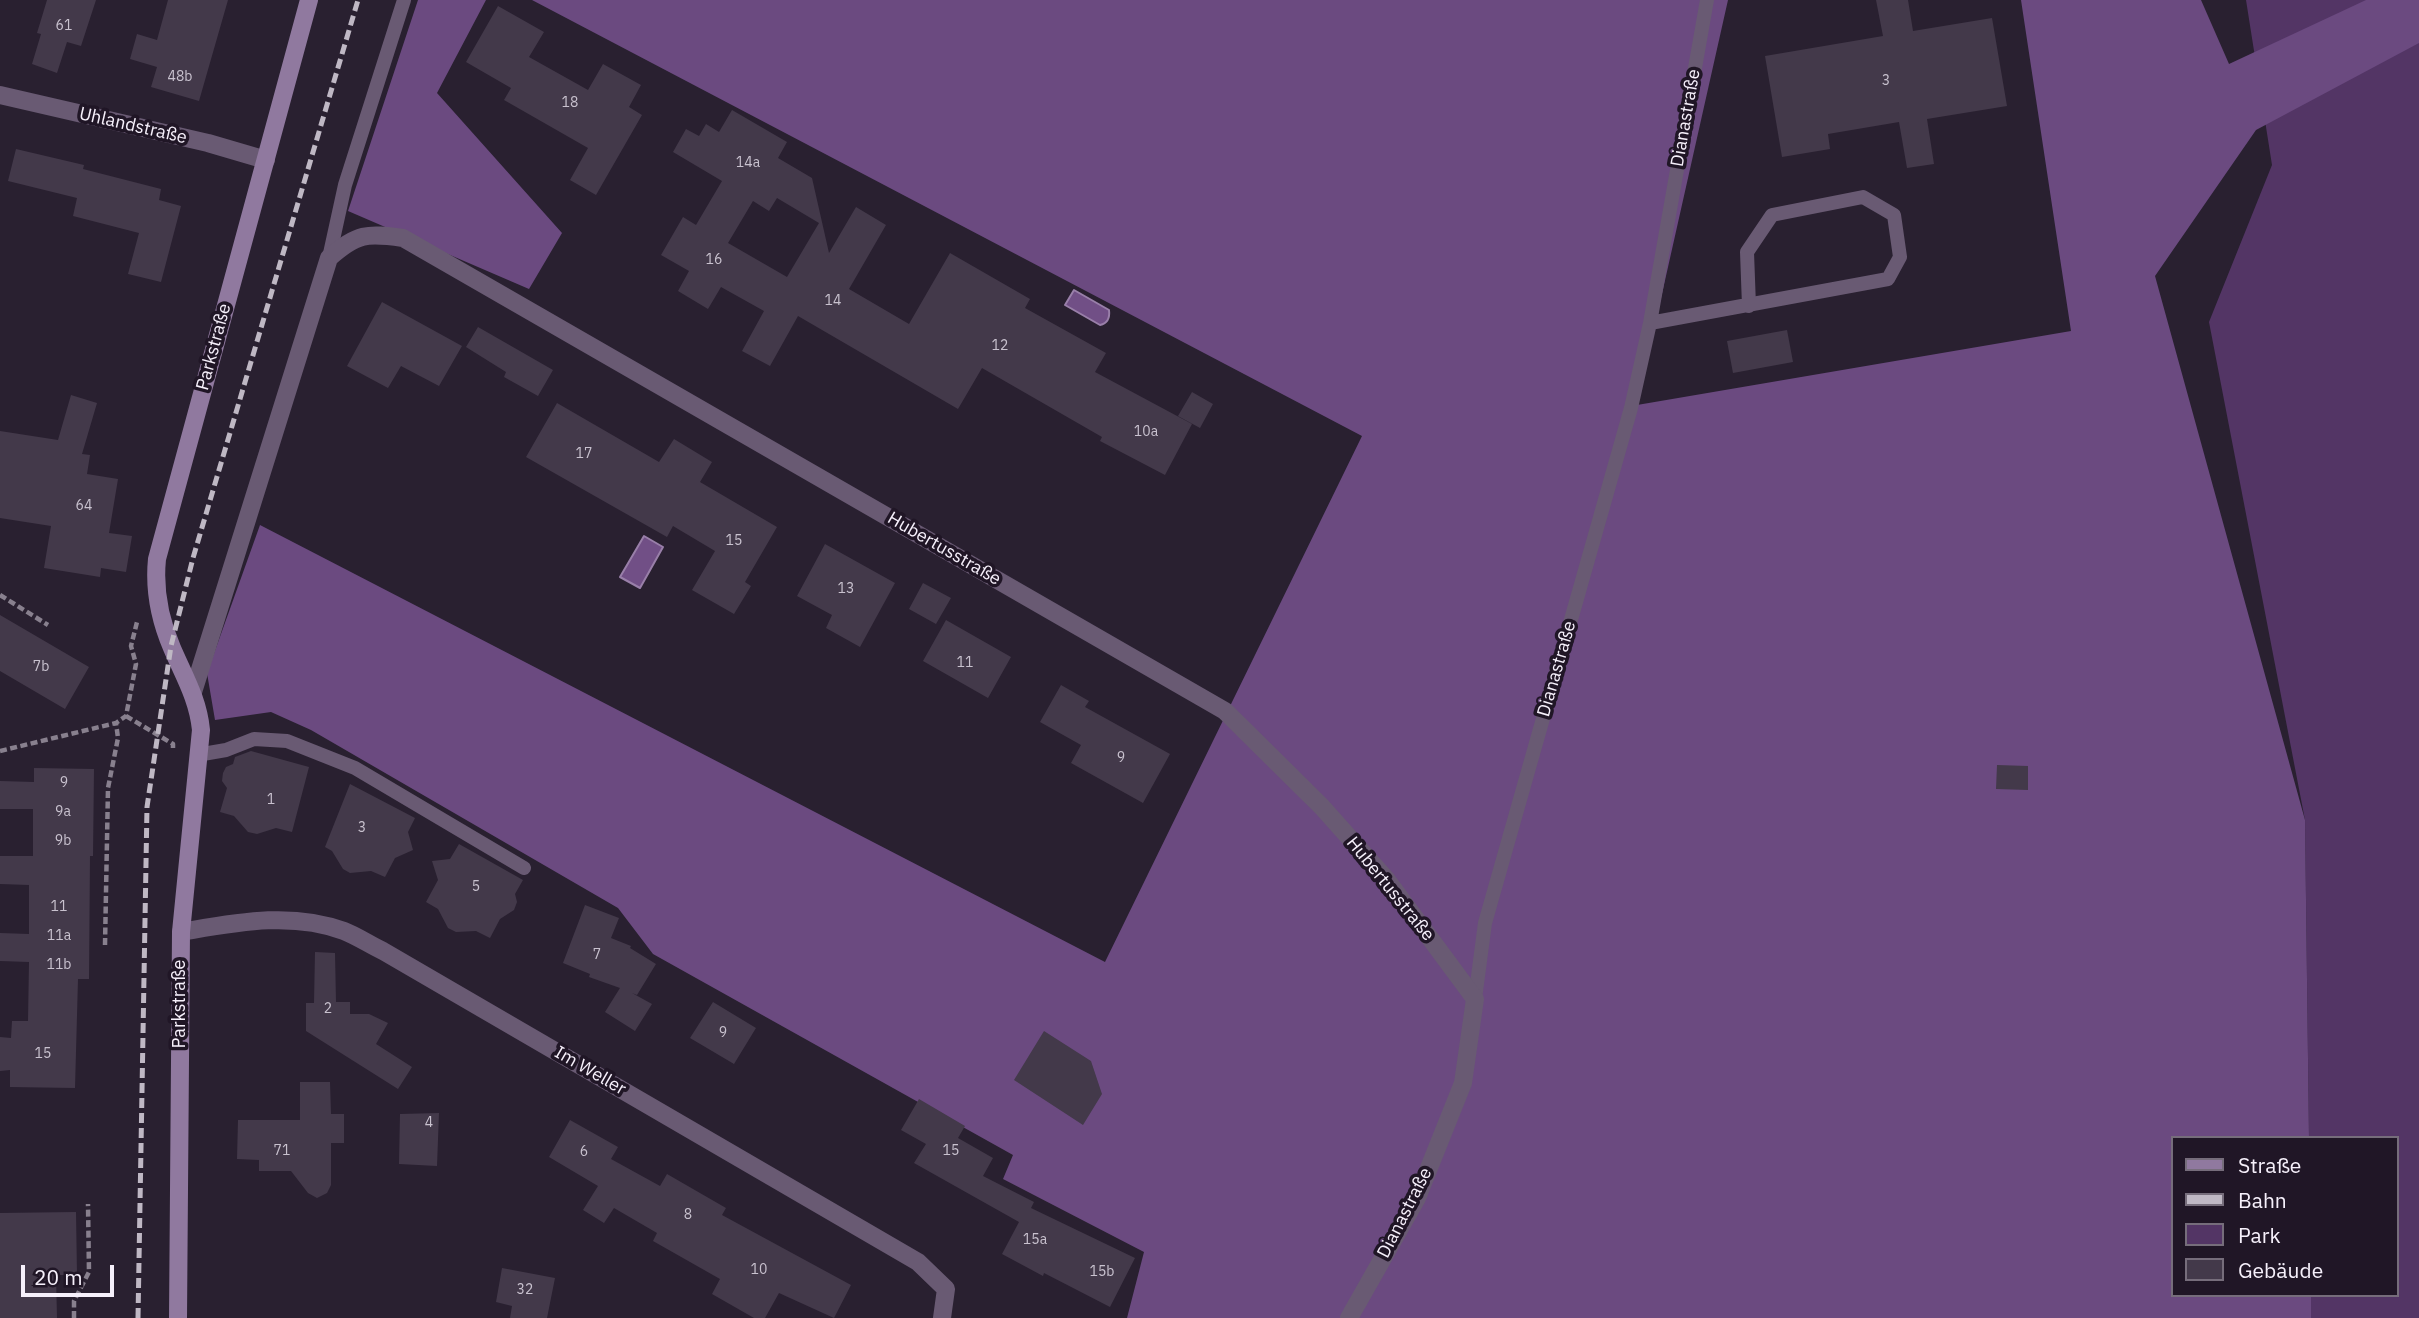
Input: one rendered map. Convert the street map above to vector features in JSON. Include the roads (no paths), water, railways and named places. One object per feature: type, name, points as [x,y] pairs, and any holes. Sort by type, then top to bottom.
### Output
[{"type":"street","name":"Parkstraße","points":[[178,1318],[181,932],[201,730],[198,709],[171,646],[156,596],[157,559],[309,0]]},
{"type":"street","name":"Uhlandstraße","points":[[0,95],[208,143],[266,160]]},
{"type":"street","name":"Hubertusstraße","points":[[329,258],[348,241],[361,237],[374,234],[403,238],[1225,711],[1322,807],[1387,880],[1475,999]]},
{"type":"street","points":[[192,692],[329,258]]},
{"type":"street","name":"Im Weller","points":[[181,932],[252,920],[304,922],[344,931],[918,1262],[946,1289],[942,1318]]},
{"type":"street","name":"Dianastraße","points":[[1349,1318],[1416,1198],[1463,1083],[1475,999]]},
{"type":"lane","points":[[329,258],[345,185],[404,0]]},
{"type":"lane","name":"Dianastraße","points":[[1475,999],[1485,923],[1631,408],[1650,323],[1707,0]]},
{"type":"lane","points":[[1650,323],[1749,306],[1888,279],[1900,257],[1894,215],[1863,197],[1772,215],[1747,252],[1749,306]]},
{"type":"lane","points":[[197,755],[226,750],[254,740],[287,741],[355,768],[524,868]]},
{"type":"railway","points":[[138,1318],[147,807],[171,646],[193,558],[358,0]]}]
